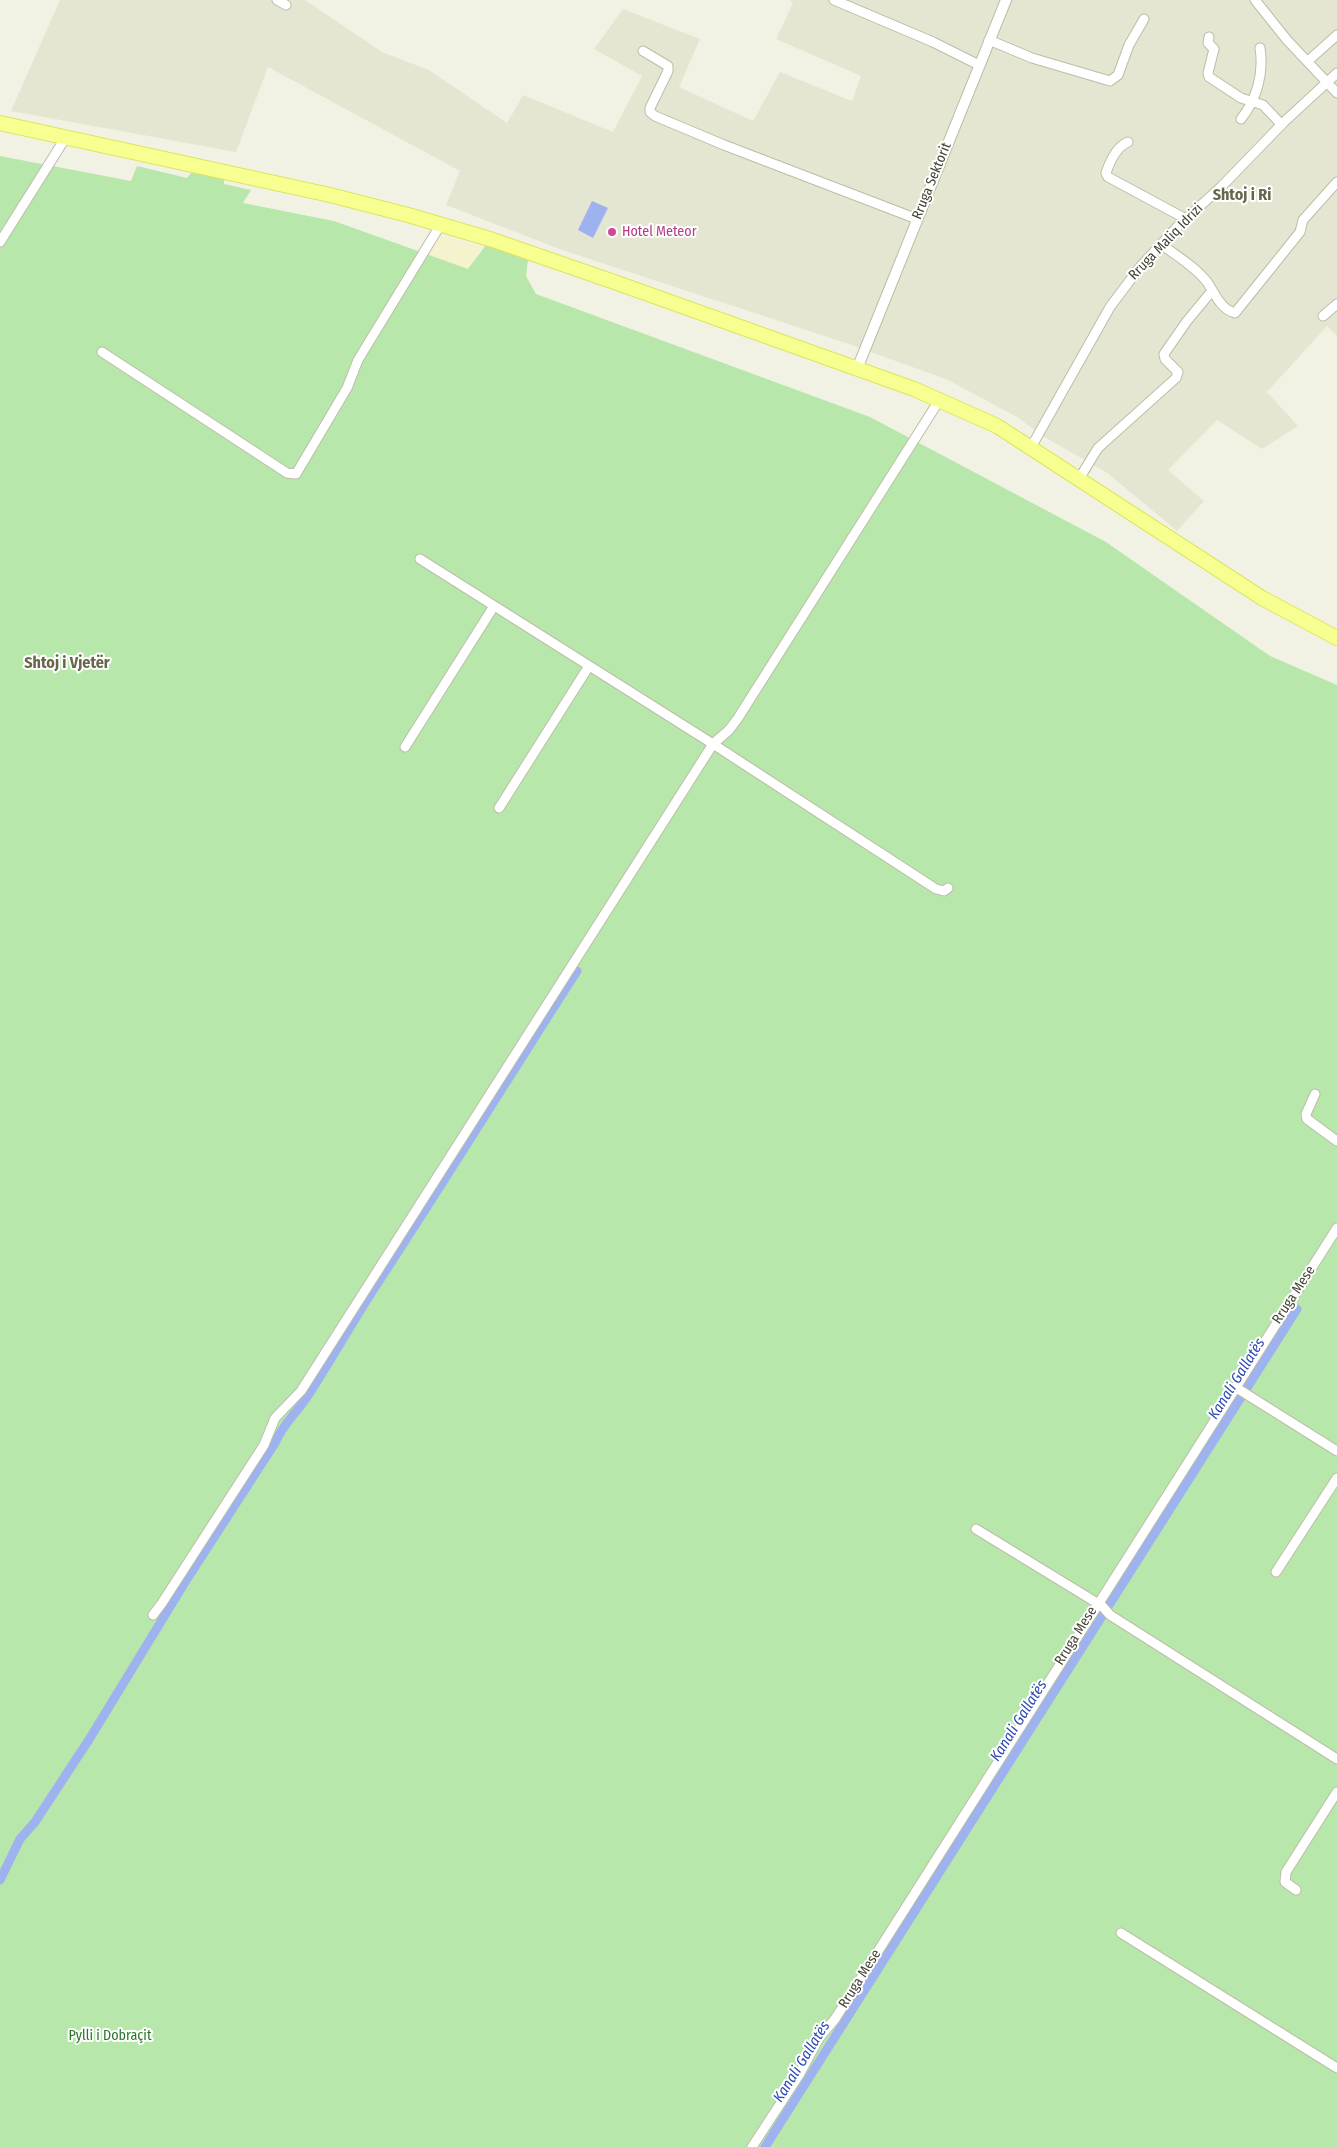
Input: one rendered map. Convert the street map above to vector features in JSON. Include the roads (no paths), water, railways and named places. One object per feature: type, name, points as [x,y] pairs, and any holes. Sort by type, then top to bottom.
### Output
[{"type":"main road","points":[[0,123],[330,196],[441,224],[750,329],[779,335],[940,399],[997,426],[1031,446],[1114,503],[1168,535],[1268,601],[1337,638]]},
{"type":"main road","points":[[858,366],[916,383],[970,406],[1034,442],[1143,515],[1168,535]]},
{"type":"street","points":[[277,0],[286,5]]},
{"type":"street","points":[[834,0],[933,42],[979,65]]},
{"type":"street","name":"Rruga Sektorit","points":[[858,366],[1006,0]]},
{"type":"street","points":[[1255,0],[1288,40],[1337,93]]},
{"type":"street","points":[[989,40],[1032,58],[1110,81],[1118,75],[1129,44],[1144,19]]},
{"type":"street","points":[[1308,62],[1337,35]]},
{"type":"street","points":[[1209,37],[1208,43],[1214,49],[1208,73],[1209,77],[1241,98],[1263,104],[1282,124]]},
{"type":"street","points":[[1241,119],[1253,102],[1259,80],[1262,56],[1260,48]]},
{"type":"street","points":[[643,51],[668,66],[668,71],[650,108],[650,112],[655,116],[724,145],[917,219]]},
{"type":"street","name":"Rruga Maliq Idrizi","points":[[1034,442],[1110,307],[1129,281],[1186,219],[1246,163],[1282,124],[1337,73]]},
{"type":"street","points":[[0,242],[66,137]]},
{"type":"street","points":[[1128,142],[1122,144],[1113,156],[1106,172],[1108,177],[1186,219]]},
{"type":"street","points":[[1161,244],[1205,279],[1211,292],[1231,312],[1235,313],[1300,232],[1303,220],[1337,182]]},
{"type":"street","points":[[102,352],[287,473],[296,474],[347,388],[358,360],[441,224]]},
{"type":"street","points":[[1082,474],[1098,448],[1176,378],[1178,372],[1165,359],[1164,354],[1187,321],[1211,292]]},
{"type":"street","points":[[1323,316],[1337,304]]},
{"type":"street","points":[[153,1615],[260,1452],[275,1418],[306,1383],[713,744],[729,730],[738,718],[940,399]]},
{"type":"street","points":[[420,559],[713,744],[936,889],[944,891],[948,888]]},
{"type":"street","points":[[405,747],[494,606]]},
{"type":"street","points":[[499,808],[588,666]]},
{"type":"street","points":[[1315,1094],[1306,1114],[1307,1119],[1337,1141]]},
{"type":"street","name":"Rruga Mese","points":[[752,2147],[807,2062],[819,2038],[840,2010],[1238,1388],[1337,1228]]},
{"type":"street","points":[[1238,1388],[1337,1451]]},
{"type":"street","points":[[1276,1572],[1337,1478]]},
{"type":"street","points":[[976,1529],[1099,1604],[1110,1615],[1337,1759]]},
{"type":"street","points":[[1296,1890],[1285,1882],[1286,1872],[1337,1792]]},
{"type":"street","points":[[1121,1933],[1337,2068]]},
{"type":"water","points":[[592,201],[608,208],[593,238],[578,230]]},
{"type":"waterway","points":[[0,1880],[20,1839],[35,1822],[90,1738],[187,1579],[275,1443],[282,1429],[309,1394],[373,1290],[577,971]]},
{"type":"waterway","name":"Kanali Gallatës","points":[[765,2147],[1297,1309]]},
{"type":"place","name":"Hotel Meteor","points":[[612,232]]},
{"type":"district","name":"Shtoj i Ri","points":[[1242,196]]},
{"type":"district","name":"Shtoj i Vjetër","points":[[67,664]]},
{"type":"park label","name":"Pylli i Dobraçit","points":[[110,2036]]}]
